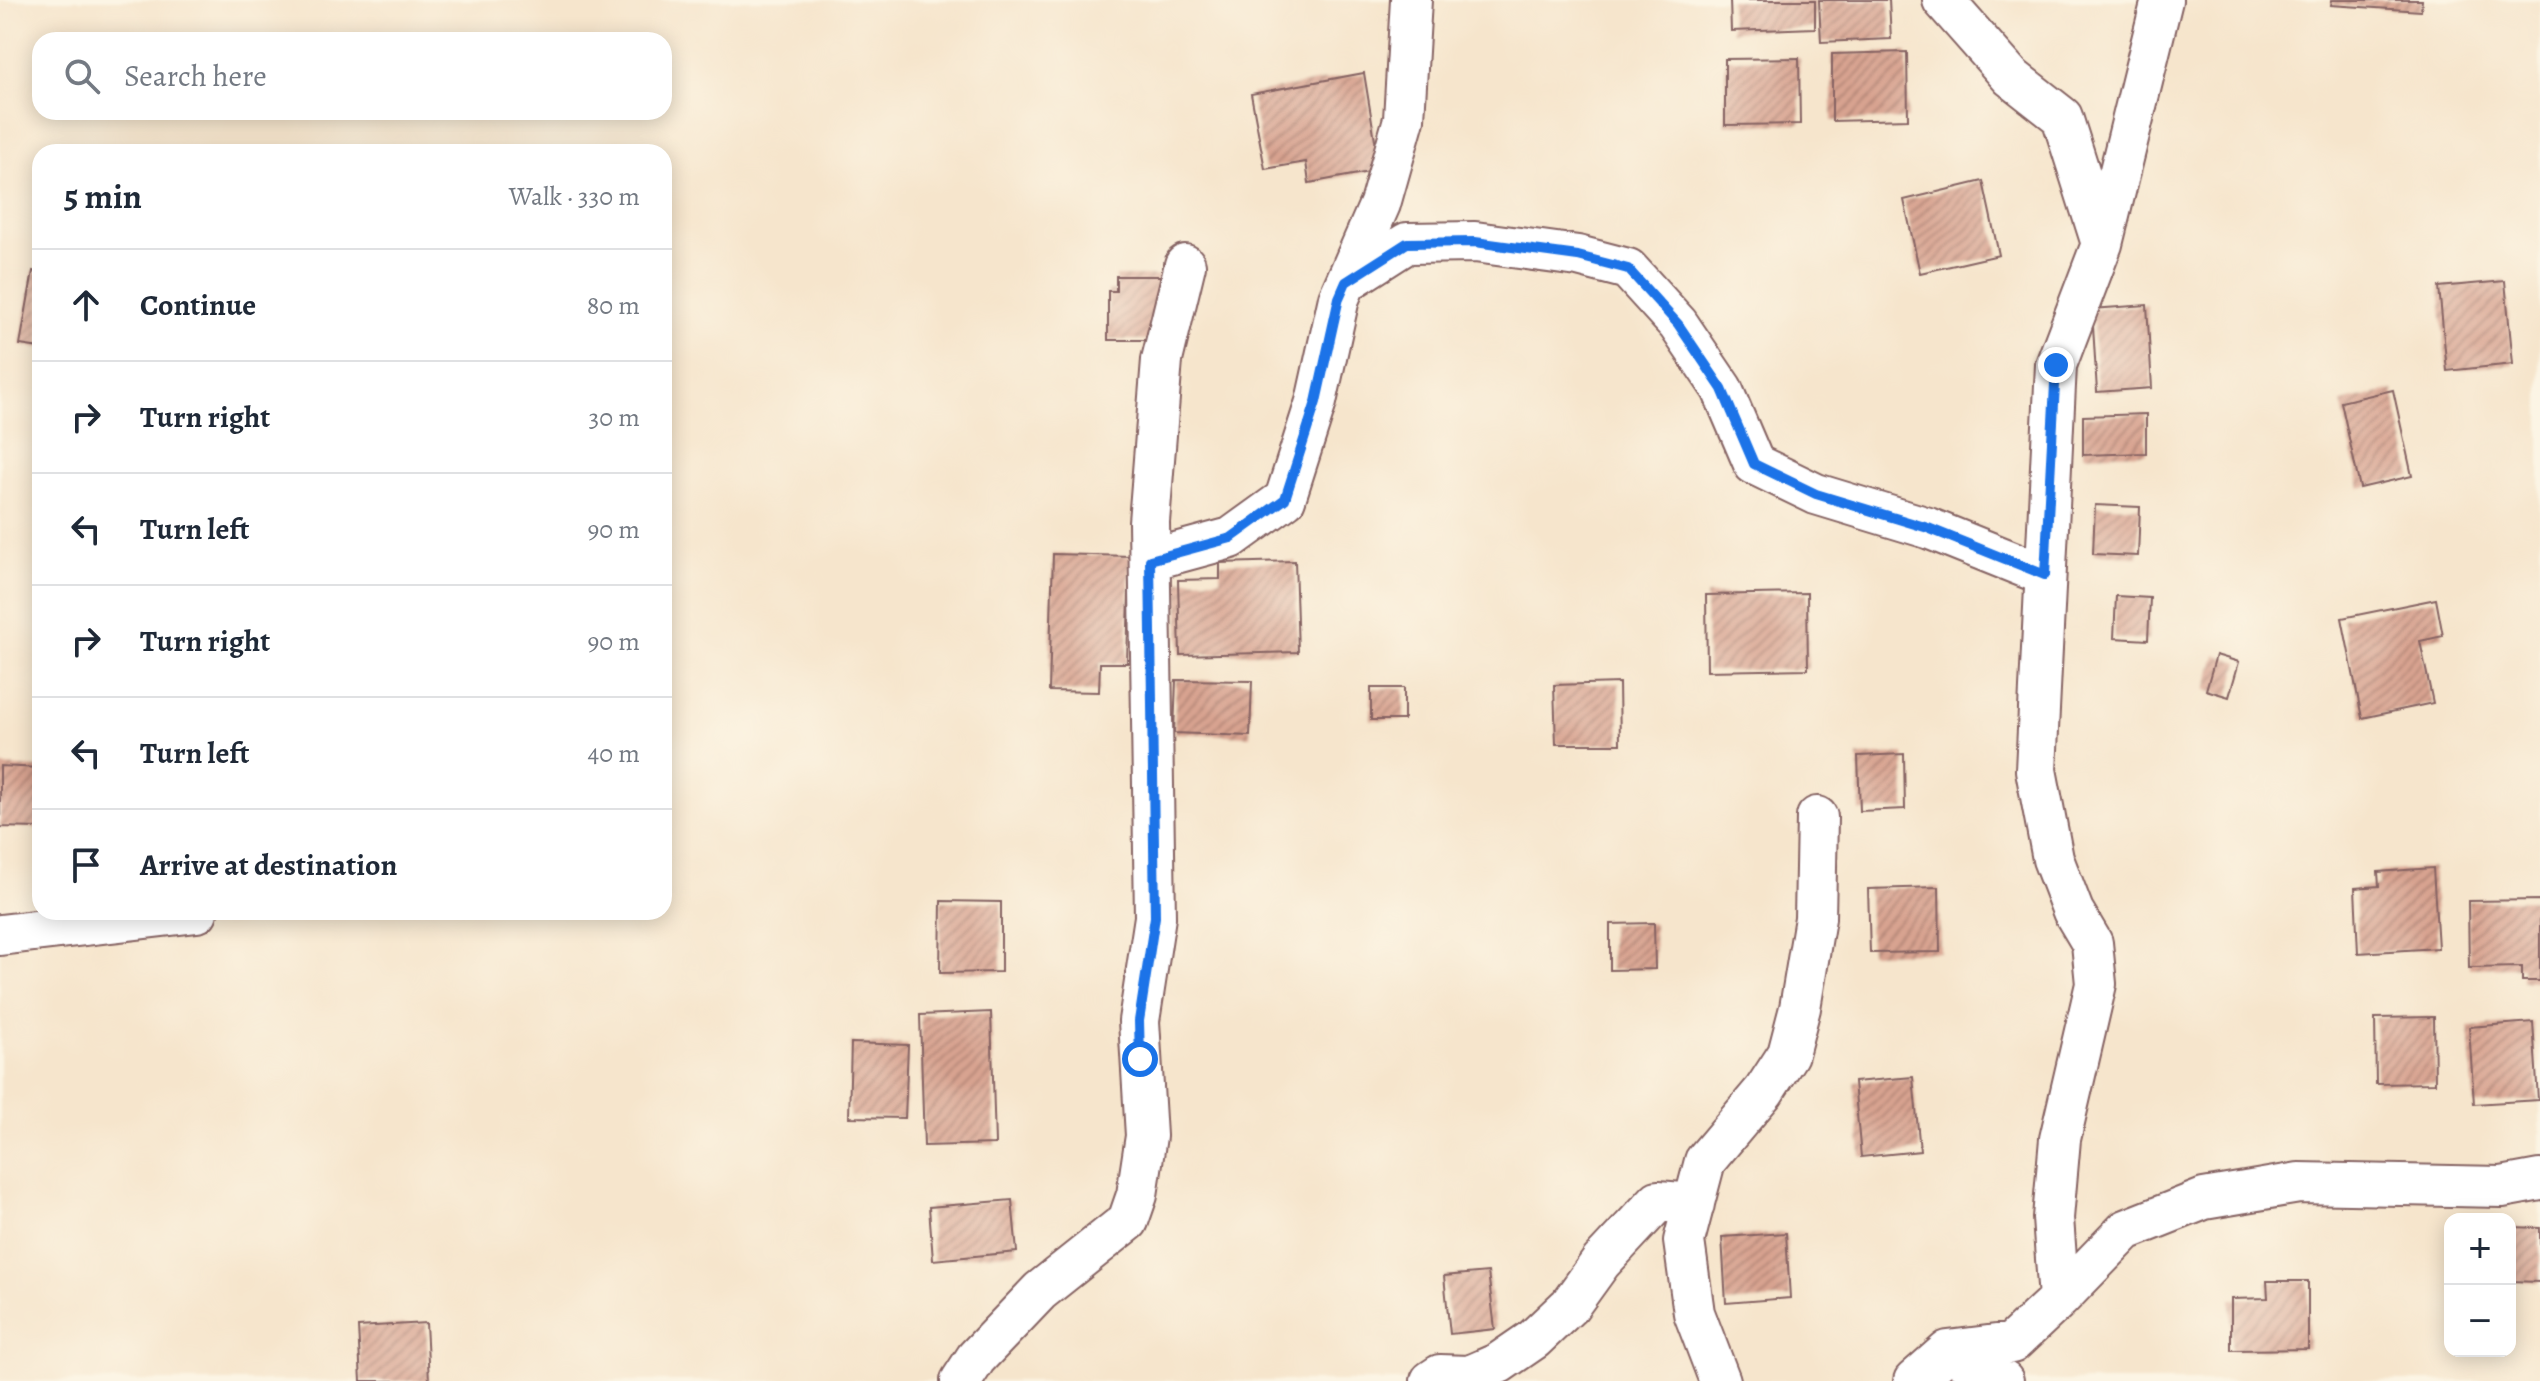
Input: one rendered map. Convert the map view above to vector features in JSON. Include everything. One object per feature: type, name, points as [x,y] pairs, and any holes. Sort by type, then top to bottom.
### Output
[{"type":"street","points":[[1150,560],[1231,538],[1285,499],[1316,402],[1339,298],[1380,204],[1404,119],[1411,0]]},
{"type":"street","points":[[1943,0],[2011,77],[2062,117],[2102,244]]},
{"type":"street","points":[[2059,1299],[2053,1218],[2060,1139],[2096,984],[2092,943],[2073,911],[2053,859],[2036,770],[2056,365],[2102,244],[2162,0]]},
{"type":"street","points":[[1346,282],[1407,243],[1475,242],[1578,256],[1628,269],[1678,324],[1722,389],[1754,464],[1816,494],[1928,528],[2045,575]]},
{"type":"street","points":[[961,1381],[976,1358],[1040,1291],[1128,1221],[1137,1195],[1146,1136],[1139,1021],[1155,917],[1149,522],[1162,360],[1185,265]]},
{"type":"street","points":[[1720,1381],[1694,1313],[1684,1241],[1705,1161],[1764,1091],[1788,1054],[1800,1008],[1815,918],[1817,817]]},
{"type":"street","points":[[0,935],[128,920]]},
{"type":"street","points":[[1914,1381],[1948,1351],[2012,1343],[2126,1230],[2204,1199],[2299,1183],[2502,1187],[2540,1180]]},
{"type":"street","points":[[1431,1381],[1440,1375],[1469,1376],[1499,1363],[1534,1339],[1570,1305],[1601,1262],[1658,1201],[1694,1204]]},
{"type":"street","points":[[1948,1351],[2003,1381]]},
{"type":"building","points":[[1730,0],[1815,0],[1815,28],[1731,31]]},
{"type":"building","points":[[1819,0],[1889,0],[1891,39],[1821,42]]},
{"type":"building","points":[[2332,0],[2422,0],[2421,11],[2331,5]]},
{"type":"building","points":[[1907,52],[1908,119],[1832,121],[1832,54]]},
{"type":"building","points":[[1799,58],[1800,124],[1725,125],[1725,59]]},
{"type":"building","points":[[1364,73],[1380,170],[1309,183],[1306,162],[1265,169],[1251,94]]},
{"type":"building","points":[[1983,181],[1999,255],[1920,273],[1904,200]]},
{"type":"building","points":[[1116,276],[1160,276],[1160,340],[1108,340],[1108,291],[1116,291]]},
{"type":"building","points":[[32,277],[32,347],[20,345]]},
{"type":"building","points":[[2505,281],[2513,364],[2447,371],[2439,287]]},
{"type":"building","points":[[2147,305],[2152,388],[2097,392],[2092,309]]},
{"type":"building","points":[[2393,390],[2412,476],[2360,488],[2341,402]]},
{"type":"building","points":[[2146,414],[2146,453],[2083,455],[2083,416]]},
{"type":"building","points":[[2095,505],[2140,507],[2138,556],[2093,554]]},
{"type":"building","points":[[1053,554],[1130,556],[1127,663],[1100,663],[1099,692],[1049,691]]},
{"type":"building","points":[[1295,561],[1298,652],[1180,655],[1178,580],[1220,579],[1220,563]]},
{"type":"building","points":[[1807,593],[1808,669],[1707,671],[1706,595]]},
{"type":"building","points":[[2116,596],[2150,598],[2148,640],[2114,638]]},
{"type":"building","points":[[2436,599],[2443,636],[2420,641],[2433,703],[2362,718],[2342,618]]},
{"type":"building","points":[[2216,655],[2239,662],[2229,697],[2206,690]]},
{"type":"building","points":[[1176,680],[1252,681],[1250,736],[1174,733]]},
{"type":"building","points":[[1619,683],[1620,744],[1556,744],[1554,685]]},
{"type":"building","points":[[1371,688],[1404,688],[1404,720],[1371,720]]},
{"type":"building","points":[[1904,754],[1905,809],[1860,811],[1858,756]]},
{"type":"building","points":[[0,766],[32,768],[32,828],[0,827]]},
{"type":"building","points":[[2433,868],[2438,948],[2358,953],[2355,888],[2379,886],[2378,872]]},
{"type":"building","points":[[1939,887],[1940,952],[1870,953],[1868,889]]},
{"type":"building","points":[[2540,900],[2540,981],[2522,981],[2522,967],[2469,968],[2468,901]]},
{"type":"building","points":[[941,901],[1001,902],[1001,972],[940,973]]},
{"type":"building","points":[[1654,923],[1655,969],[1610,970],[1610,924]]},
{"type":"building","points":[[991,1012],[995,1144],[924,1146],[920,1015]]},
{"type":"building","points":[[2434,1017],[2435,1083],[2376,1084],[2375,1018]]},
{"type":"building","points":[[2533,1022],[2538,1100],[2474,1104],[2469,1027]]},
{"type":"building","points":[[851,1043],[908,1045],[905,1118],[849,1117]]},
{"type":"building","points":[[1913,1077],[1920,1151],[1861,1157],[1854,1082]]},
{"type":"building","points":[[1012,1200],[1017,1252],[933,1260],[929,1207]]},
{"type":"building","points":[[2516,1227],[2540,1228],[2540,1282],[2516,1281]]},
{"type":"building","points":[[1786,1233],[1790,1298],[1726,1303],[1722,1237]]},
{"type":"building","points":[[1488,1272],[1495,1329],[1450,1334],[1444,1276]]},
{"type":"building","points":[[2267,1281],[2308,1281],[2308,1349],[2231,1350],[2231,1299],[2268,1298]]},
{"type":"building","points":[[426,1323],[429,1381],[361,1381],[358,1327]]},
{"type":"route","points":[[1140,1059],[1139,1021],[1155,917],[1150,560],[1231,538],[1285,499],[1316,402],[1339,298],[1346,282],[1407,243],[1475,242],[1578,256],[1628,269],[1678,324],[1722,389],[1754,464],[1816,494],[1928,528],[2045,575],[2056,365]]}]
